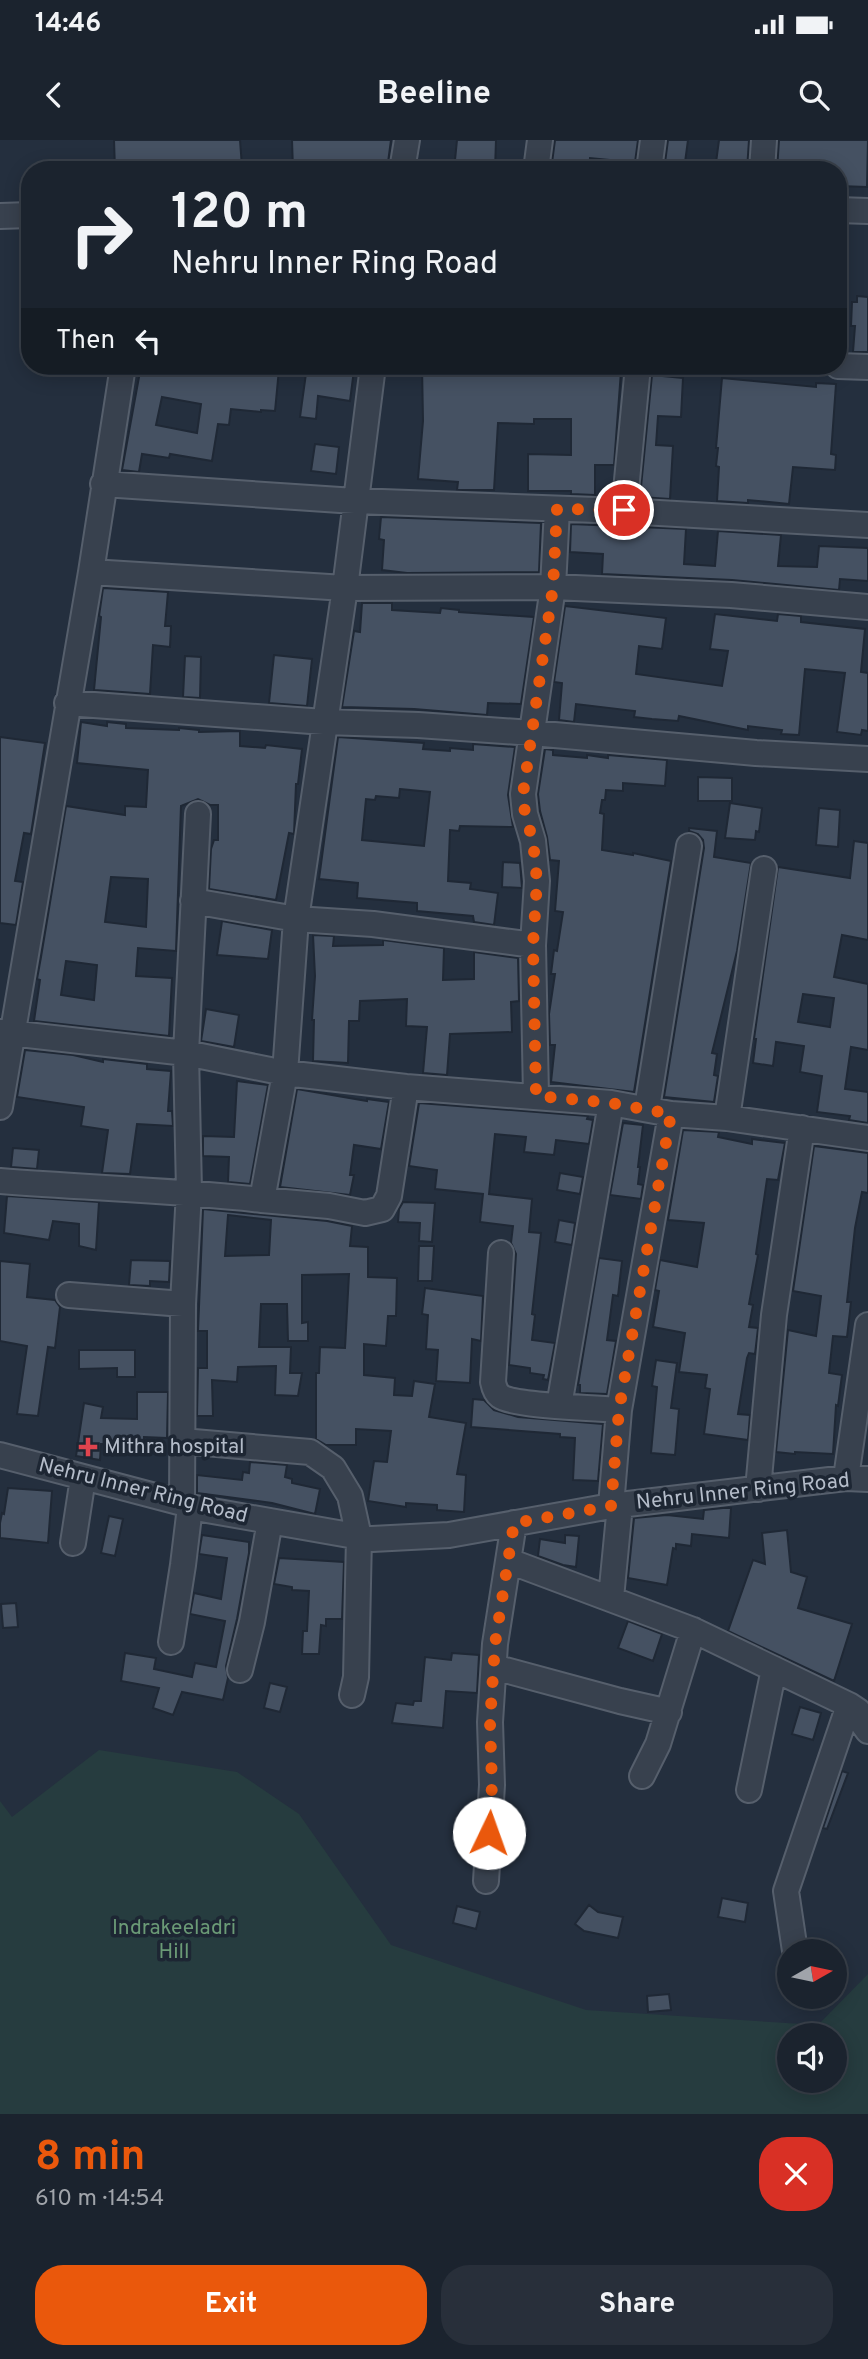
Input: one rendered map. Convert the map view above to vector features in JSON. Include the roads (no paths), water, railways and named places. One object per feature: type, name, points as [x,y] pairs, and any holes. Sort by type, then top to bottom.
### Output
[{"type":"street","points":[[404,161],[407,140]]},
{"type":"street","points":[[537,161],[540,140]]},
{"type":"street","points":[[650,161],[653,140]]},
{"type":"street","points":[[763,161],[764,140]]},
{"type":"street","points":[[847,210],[868,211]]},
{"type":"street","points":[[0,216],[21,215]]},
{"type":"street","points":[[847,366],[868,367]]},
{"type":"street","points":[[0,1107],[6,1032],[67,703],[121,375]]},
{"type":"street","points":[[262,1200],[285,1073],[296,919],[345,588],[372,375]]},
{"type":"street","points":[[624,510],[637,375]]},
{"type":"street","points":[[103,484],[355,501],[624,510],[868,525]]},
{"type":"street","points":[[536,1096],[533,945],[537,881],[533,841],[525,814],[523,794],[553,587],[557,509]]},
{"type":"street","points":[[90,572],[345,588],[553,587],[732,595],[868,607]]},
{"type":"street","points":[[67,703],[324,722],[532,733],[868,760]]},
{"type":"street","points":[[171,1642],[183,1565],[186,1505],[182,1441],[183,1304],[189,1191],[186,1053],[198,814]]},
{"type":"street","points":[[611,1598],[619,1410],[659,1111],[689,846]]},
{"type":"street","points":[[727,1118],[764,869]]},
{"type":"street","points":[[193,901],[296,919],[373,924],[533,945]]},
{"type":"street","points":[[6,1032],[186,1053],[285,1073],[405,1087],[611,1103],[868,1138]]},
{"type":"street","points":[[0,1181],[68,1187],[189,1191],[329,1206],[365,1213],[382,1209],[389,1196],[405,1087]]},
{"type":"street","points":[[559,1406],[611,1103]]},
{"type":"street","points":[[758,1489],[774,1315],[802,1128]]},
{"type":"street","points":[[501,1253],[493,1382],[495,1390],[501,1397],[510,1399],[619,1410]]},
{"type":"street","points":[[69,1295],[183,1304]]},
{"type":"street","points":[[857,1478],[868,1325]]},
{"type":"street","points":[[182,1441],[310,1452],[333,1468],[351,1496],[359,1537],[356,1677],[352,1695]]},
{"type":"street","name":"Nehru Inner Ring Road","points":[[0,1455],[186,1505],[372,1539],[449,1535],[616,1506],[857,1478]]},
{"type":"street","points":[[73,1543],[83,1478]]},
{"type":"street","points":[[240,1670],[252,1622],[270,1521]]},
{"type":"street","points":[[486,1881],[492,1785],[490,1722],[494,1667],[514,1523]]},
{"type":"street","points":[[509,1561],[693,1630],[858,1710],[868,1731]]},
{"type":"street","points":[[642,1776],[658,1744],[693,1630]]},
{"type":"street","points":[[494,1667],[669,1712]]},
{"type":"street","points":[[749,1790],[774,1669]]},
{"type":"street","points":[[793,1939],[786,1891],[858,1710]]},
{"type":"place","name":"Mithra hospital","points":[[88,1447]]},
{"type":"park label","name":"Indrakeeladri Hill","points":[[174,1940]]}]
